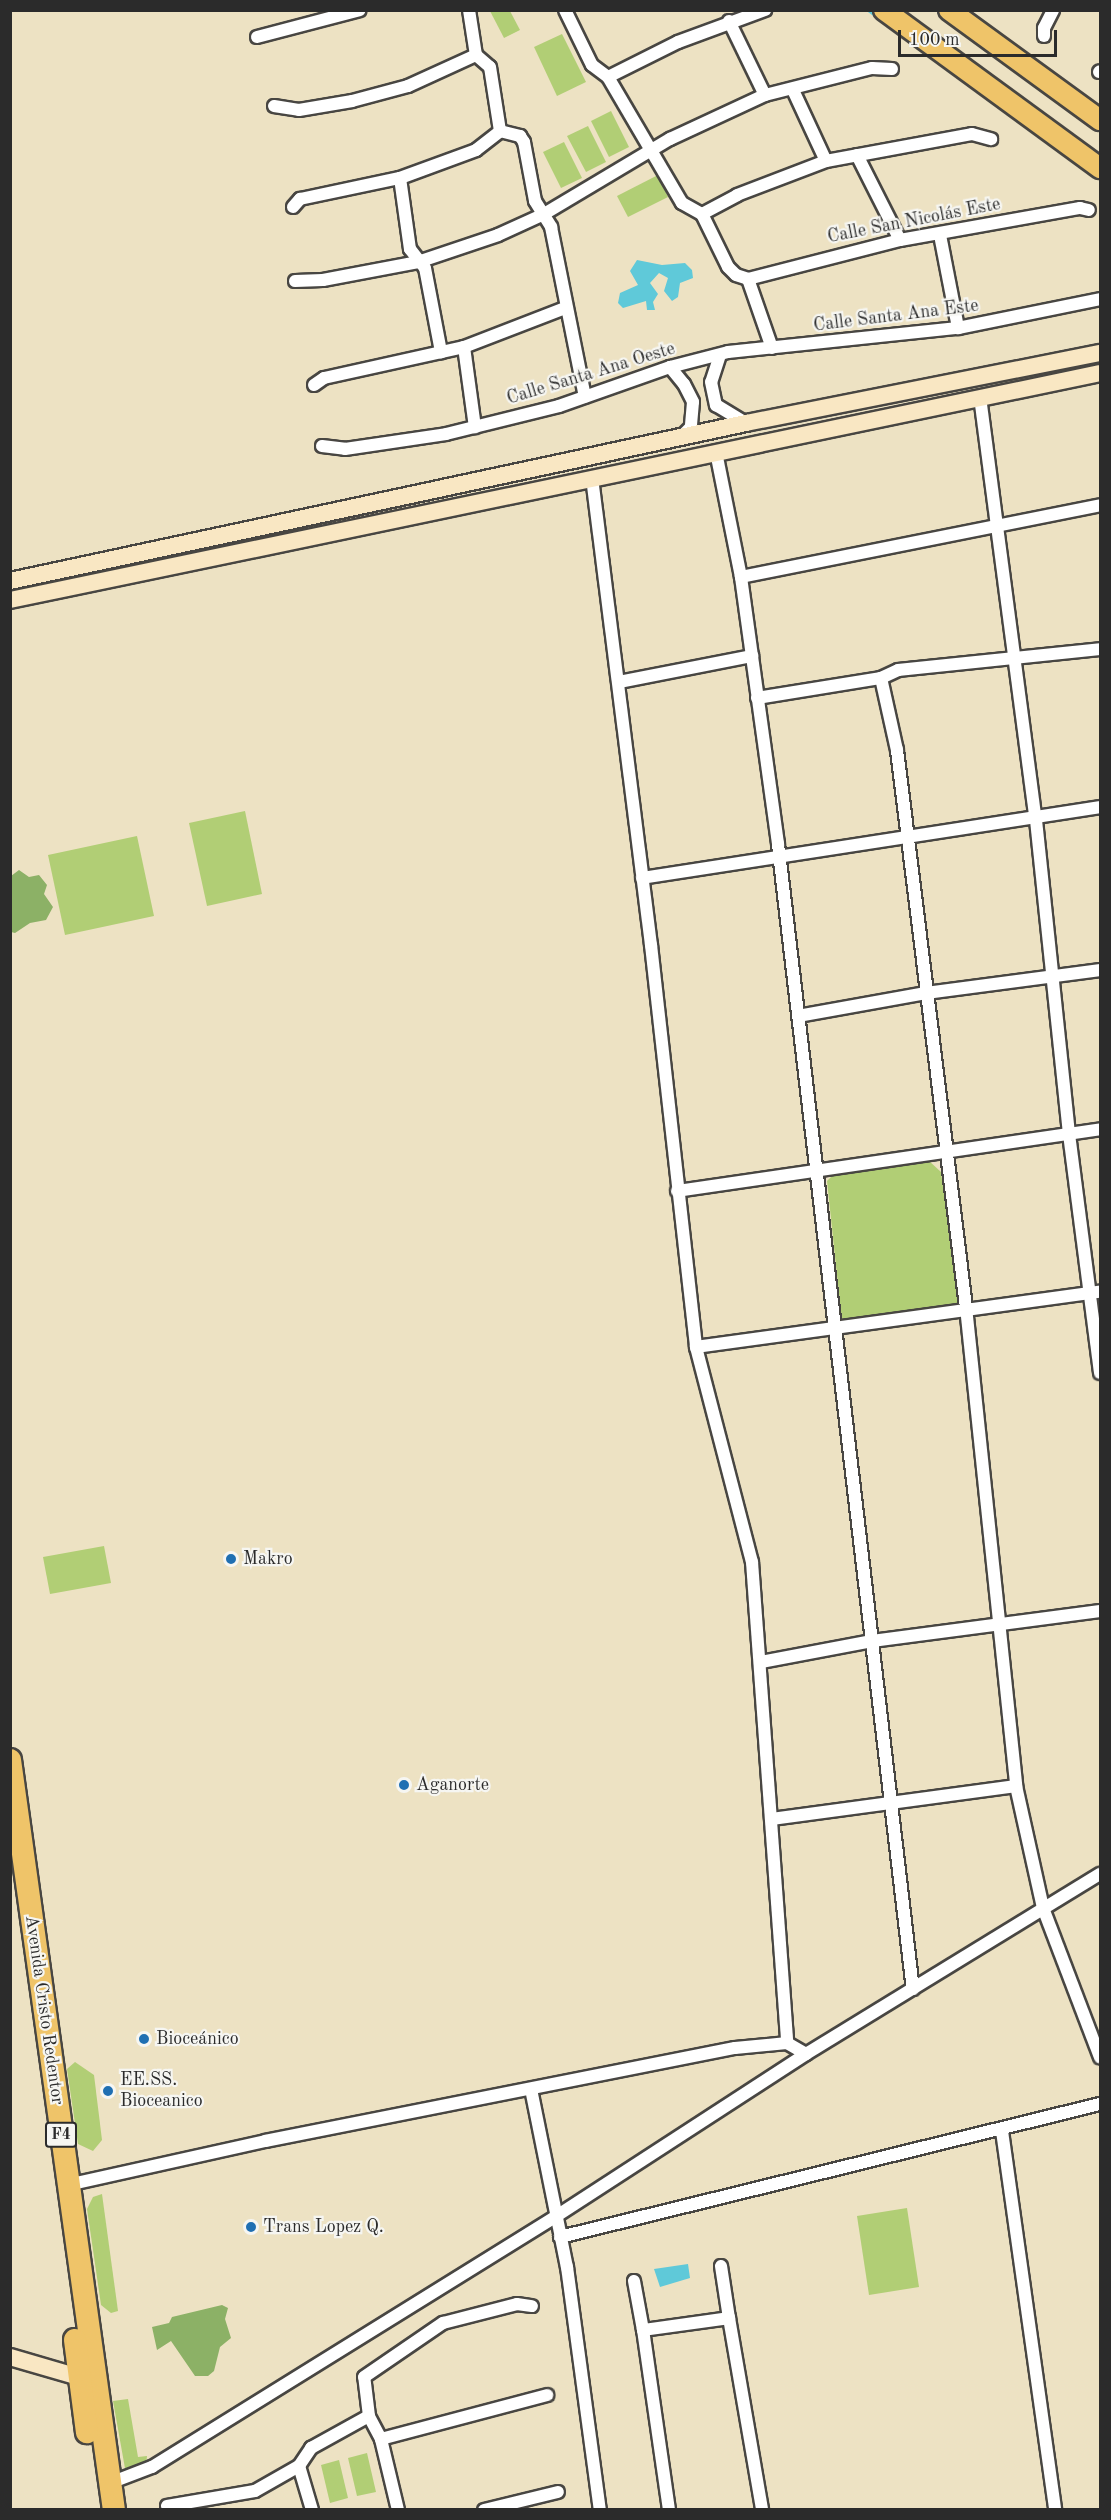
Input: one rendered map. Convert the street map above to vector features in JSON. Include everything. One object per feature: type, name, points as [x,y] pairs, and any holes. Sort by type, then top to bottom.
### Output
[{"type":"highway","name":"Avenida Cristo Redentor","points":[[10,1760],[67,2185],[114,2510]]},
{"type":"highway","name":"Avenida Cristo Redentor","points":[[10,1860],[98,2510]]},
{"type":"main road","points":[[884,10],[1101,168]]},
{"type":"main road","points":[[949,10],[1101,120]]},
{"type":"main road","points":[[10,581],[682,436],[1101,353]]},
{"type":"main road","points":[[10,600],[1101,373]]},
{"type":"main road","points":[[815,410],[818,431]]},
{"type":"main road","points":[[605,453],[609,474]]},
{"type":"main road","points":[[296,520],[301,539]]},
{"type":"main road","points":[[10,2357],[79,2377]]},
{"type":"street","points":[[257,37],[360,10]]},
{"type":"street","points":[[469,10],[476,55],[490,67],[500,131]]},
{"type":"street","points":[[608,77],[729,21],[765,10]]},
{"type":"street","points":[[1044,36],[1044,27],[1053,10]]},
{"type":"street","points":[[566,11],[591,64],[608,77],[641,139],[652,149],[682,203],[702,214],[728,267],[736,275],[748,279],[772,348]]},
{"type":"street","points":[[729,21],[765,95]]},
{"type":"street","points":[[274,106],[299,110],[352,101],[408,86],[476,55]]},
{"type":"street","points":[[295,281],[323,280],[418,262],[544,214],[652,149],[765,95],[793,90],[872,68],[892,69]]},
{"type":"street","points":[[793,90],[826,161]]},
{"type":"street","points":[[292,207],[300,199],[400,178],[476,150],[500,131]]},
{"type":"street","points":[[500,131],[520,136],[524,142],[535,201],[551,227],[565,308],[578,346],[585,397]]},
{"type":"street","points":[[702,214],[737,195],[826,161],[972,134],[991,139]]},
{"type":"street","points":[[857,155],[900,240]]},
{"type":"street","points":[[400,178],[410,249],[425,268],[441,352]]},
{"type":"street","name":"Calle San Nicolás Este","points":[[748,279],[900,240],[940,235],[1080,208],[1089,210]]},
{"type":"street","points":[[940,235],[958,328]]},
{"type":"street","name":"Calle Santa Ana Este","points":[[694,361],[772,348],[958,328],[1101,299]]},
{"type":"street","points":[[314,385],[324,378],[465,347],[565,308]]},
{"type":"street","points":[[465,347],[475,427]]},
{"type":"street","points":[[720,355],[711,382],[716,405],[746,423]]},
{"type":"street","name":"Calle Santa Ana Oeste","points":[[322,446],[345,450],[475,427],[585,397],[670,367],[694,361]]},
{"type":"street","points":[[670,367],[684,384],[693,402],[691,427],[682,436]]},
{"type":"street","points":[[980,397],[995,528],[1036,820],[1055,976],[1069,1134],[1096,1292],[1101,1373]]},
{"type":"street","points":[[716,452],[741,577],[779,857],[814,1170],[835,1326],[889,1802],[913,1989]]},
{"type":"street","points":[[592,478],[642,878],[696,1347],[752,1562],[787,2043]]},
{"type":"street","points":[[741,577],[1101,505]]},
{"type":"street","points":[[757,698],[881,678],[898,670],[988,658],[1012,659],[1101,649]]},
{"type":"street","points":[[618,682],[752,656]]},
{"type":"street","points":[[881,678],[897,750],[909,839],[966,1308],[1016,1786],[1042,1908],[1101,2057]]},
{"type":"street","points":[[642,878],[1036,820],[1101,807]]},
{"type":"street","points":[[798,1016],[926,993],[1101,970]]},
{"type":"street","points":[[678,1191],[1101,1129]]},
{"type":"street","points":[[696,1347],[835,1326],[1096,1292]]},
{"type":"street","points":[[761,1662],[872,1641],[1101,1611]]},
{"type":"street","points":[[772,1818],[1016,1786]]},
{"type":"street","points":[[111,2483],[153,2467],[555,2217],[806,2054],[1101,1874]]},
{"type":"street","points":[[67,2185],[735,2048],[787,2043],[806,2054]]},
{"type":"street","points":[[531,2089],[560,2237],[600,2510]]},
{"type":"street","points":[[560,2237],[1002,2131],[1101,2104]]},
{"type":"street","points":[[1002,2131],[1055,2510]]},
{"type":"street","points":[[721,2266],[762,2510]]},
{"type":"street","points":[[634,2281],[644,2330],[669,2510]]},
{"type":"street","points":[[398,2510],[381,2439],[369,2416],[364,2377],[375,2366],[443,2323],[517,2304],[532,2306]]},
{"type":"street","points":[[644,2330],[729,2318]]},
{"type":"street","points":[[381,2439],[546,2395]]},
{"type":"street","points":[[167,2506],[255,2491],[299,2466],[311,2448],[369,2416]]},
{"type":"street","points":[[299,2466],[312,2510]]},
{"type":"street","points":[[484,2510],[558,2492]]},
{"type":"green space","points":[[490,11],[510,11],[520,30],[504,38]]},
{"type":"green space","points":[[562,34],[586,82],[557,96],[534,47]]},
{"type":"green space","points":[[611,111],[629,147],[609,157],[591,121]]},
{"type":"green space","points":[[588,126],[606,162],[586,172],[567,136]]},
{"type":"green space","points":[[564,142],[582,178],[561,188],[543,152]]},
{"type":"green space","points":[[658,175],[668,197],[628,217],[617,196]]},
{"type":"green space","points":[[245,811],[262,894],[207,906],[189,823]]},
{"type":"green space","points":[[137,836],[154,916],[65,935],[48,855]]},
{"type":"green space","points":[[19,870],[29,877],[39,875],[47,885],[44,894],[53,907],[46,920],[30,923],[15,933],[11,932],[11,876]]},
{"type":"green space","points":[[928,1160],[941,1172],[959,1304],[842,1322],[827,1181],[835,1173]]},
{"type":"green space","points":[[104,1546],[111,1583],[50,1594],[43,1557]]},
{"type":"green space","points":[[75,2062],[94,2075],[102,2140],[93,2151],[78,2144],[67,2069]]},
{"type":"green space","points":[[102,2194],[118,2311],[111,2313],[101,2305],[87,2209],[93,2197]]},
{"type":"green space","points":[[907,2208],[919,2287],[869,2295],[857,2216]]},
{"type":"green space","points":[[222,2305],[228,2308],[225,2319],[231,2338],[220,2347],[214,2371],[208,2376],[195,2376],[171,2341],[157,2350],[152,2327],[169,2323],[172,2317]]},
{"type":"green space","points":[[128,2399],[138,2457],[147,2456],[146,2466],[126,2474],[113,2401]]},
{"type":"green space","points":[[367,2453],[376,2492],[357,2496],[348,2458]]},
{"type":"green space","points":[[339,2460],[348,2498],[330,2503],[321,2465]]},
{"type":"water","points":[[637,260],[662,265],[685,263],[692,270],[693,278],[680,283],[678,297],[672,301],[664,291],[668,278],[659,273],[650,283],[658,294],[653,302],[655,310],[647,310],[646,301],[623,308],[618,303],[620,293],[638,285],[630,271]]},
{"type":"water","points":[[688,2264],[690,2278],[660,2287],[654,2269]]},
{"type":"waterway","points":[[868,10],[955,74]]},
{"type":"place","name":"Makro","points":[[231,1559]]},
{"type":"place","name":"Aganorte","points":[[404,1785]]},
{"type":"place","name":"Bioceánico","points":[[144,2039]]},
{"type":"place","name":"EE.SS. Bioceanico","points":[[108,2091]]},
{"type":"place","name":"Trans Lopez Q.","points":[[251,2227]]}]
